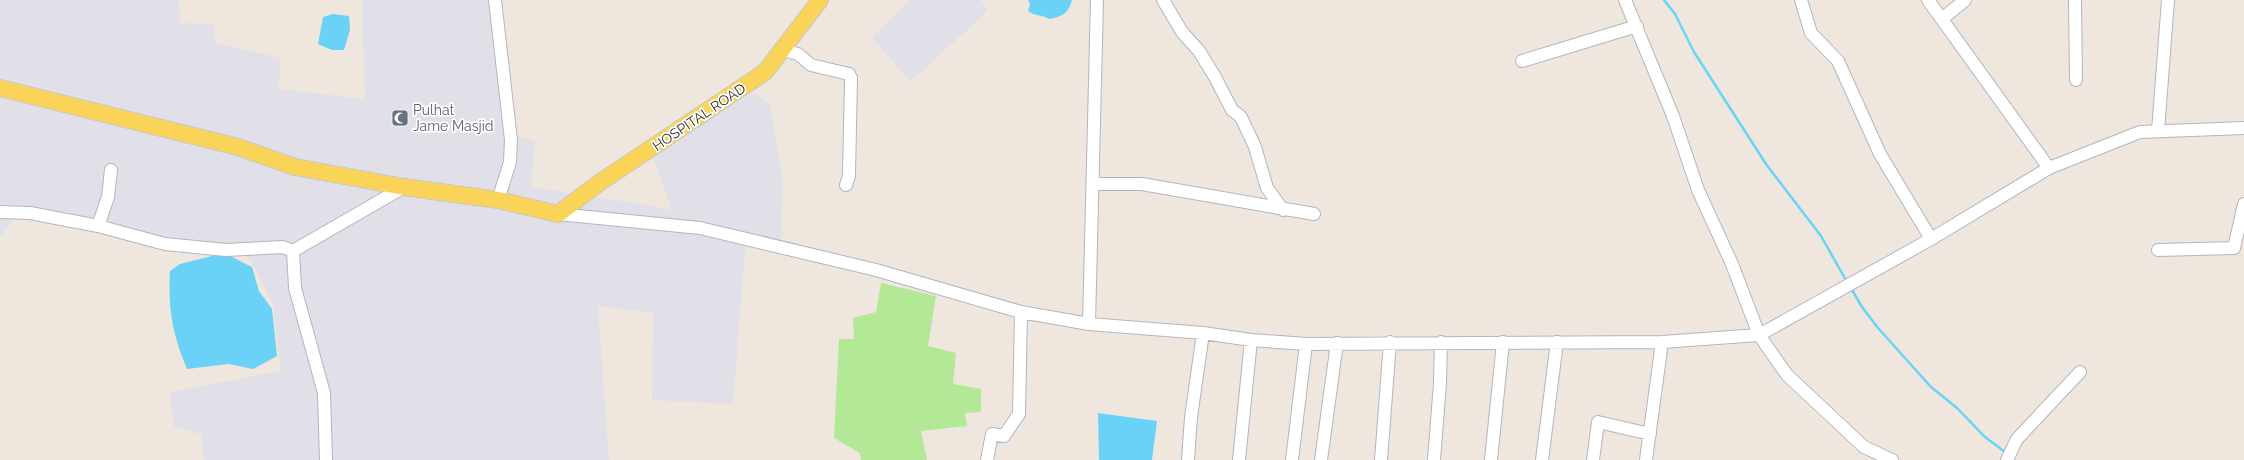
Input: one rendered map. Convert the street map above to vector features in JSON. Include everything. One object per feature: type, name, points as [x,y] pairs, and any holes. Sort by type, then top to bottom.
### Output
[{"type":"main road","name":"HOSPITAL ROAD","points":[[558,214],[599,183],[765,72],[820,0]]},
{"type":"main road","points":[[0,88],[238,147],[295,167],[404,187],[498,200],[558,214]]},
{"type":"street","points":[[495,0],[511,140],[510,162],[498,200]]},
{"type":"street","points":[[1089,324],[1097,0]]},
{"type":"street","points":[[1163,0],[1182,32],[1199,51],[1215,77],[1232,110],[1241,117],[1255,147],[1267,188],[1283,210]]},
{"type":"street","points":[[1625,0],[1673,116],[1698,190],[1732,264],[1759,336],[1788,375],[1864,447],[1892,460]]},
{"type":"street","points":[[1800,0],[1812,33],[1838,61],[1880,154],[1931,238]]},
{"type":"street","points":[[1928,0],[2049,168]]},
{"type":"street","points":[[1942,19],[1965,0]]},
{"type":"street","points":[[2075,0],[2076,80]]},
{"type":"street","points":[[2158,131],[2168,0]]},
{"type":"street","points":[[1522,61],[1637,26]]},
{"type":"street","points":[[783,50],[798,54],[811,65],[849,74],[851,78],[849,176],[846,185]]},
{"type":"street","points":[[558,214],[700,228],[876,270],[1020,312],[1089,324],[1204,333],[1251,340],[1306,344],[1390,342],[1662,342],[1759,336],[1841,291],[2049,168],[2140,132],[2244,128]]},
{"type":"street","points":[[98,226],[108,197],[111,170]]},
{"type":"street","points":[[1093,184],[1142,184],[1283,210],[1314,214]]},
{"type":"street","points":[[293,251],[404,187]]},
{"type":"street","points":[[2158,250],[2234,248],[2244,204]]},
{"type":"street","points":[[0,212],[30,213],[98,226],[165,244],[226,250],[283,247],[293,251]]},
{"type":"street","points":[[293,251],[295,288],[324,393],[326,460]]},
{"type":"street","points":[[987,460],[992,434],[1004,436],[1019,414],[1020,312]]},
{"type":"street","points":[[1188,460],[1191,417],[1204,333]]},
{"type":"street","points":[[1239,460],[1251,340]]},
{"type":"street","points":[[1382,460],[1390,342]]},
{"type":"street","points":[[1434,460],[1440,383],[1441,342]]},
{"type":"street","points":[[1491,460],[1503,342]]},
{"type":"street","points":[[1542,460],[1557,342]]},
{"type":"street","points":[[1646,460],[1662,342]]},
{"type":"street","points":[[1292,460],[1306,344]]},
{"type":"street","points":[[1321,460],[1337,344]]},
{"type":"street","points":[[2007,460],[2017,440],[2080,372]]},
{"type":"street","points":[[1593,460],[1598,422],[1650,434]]},
{"type":"shaded area","points":[[0,0],[179,0],[180,23],[215,24],[214,42],[280,58],[279,89],[365,99],[362,0],[490,0],[505,134],[535,141],[531,187],[672,210],[653,157],[687,131],[754,92],[770,104],[783,179],[781,242],[746,237],[733,404],[652,400],[653,313],[598,306],[609,460],[204,460],[201,434],[174,427],[170,392],[281,371],[273,304],[250,259],[243,253],[14,209],[13,221],[0,238]]},
{"type":"shaded area","points":[[911,0],[981,0],[988,11],[910,82],[872,37]]},
{"type":"green space","points":[[881,283],[936,296],[928,346],[956,353],[953,384],[981,389],[981,412],[965,413],[967,426],[921,431],[927,460],[861,460],[860,453],[834,438],[839,339],[854,339],[853,318],[876,312]]},
{"type":"water","points":[[1028,0],[1072,0],[1069,8],[1064,14],[1049,19],[1028,11],[1030,4]]},
{"type":"water","points":[[333,14],[349,16],[350,30],[344,50],[332,50],[318,44],[323,17]]},
{"type":"water","points":[[212,256],[230,256],[252,267],[259,291],[272,309],[277,356],[253,369],[229,364],[187,369],[182,356],[172,321],[170,271],[180,264]]},
{"type":"water","points":[[1098,413],[1157,421],[1152,460],[1099,460]]},
{"type":"waterway","points":[[1664,0],[1675,14],[1694,52],[1766,164],[1821,236],[1847,282]]},
{"type":"waterway","points":[[1851,288],[1862,307],[1878,328],[1931,387],[1957,408],[1985,437],[2005,452]]},
{"type":"place","name":"Pulhat Jame Masjid","points":[[400,118]]}]
